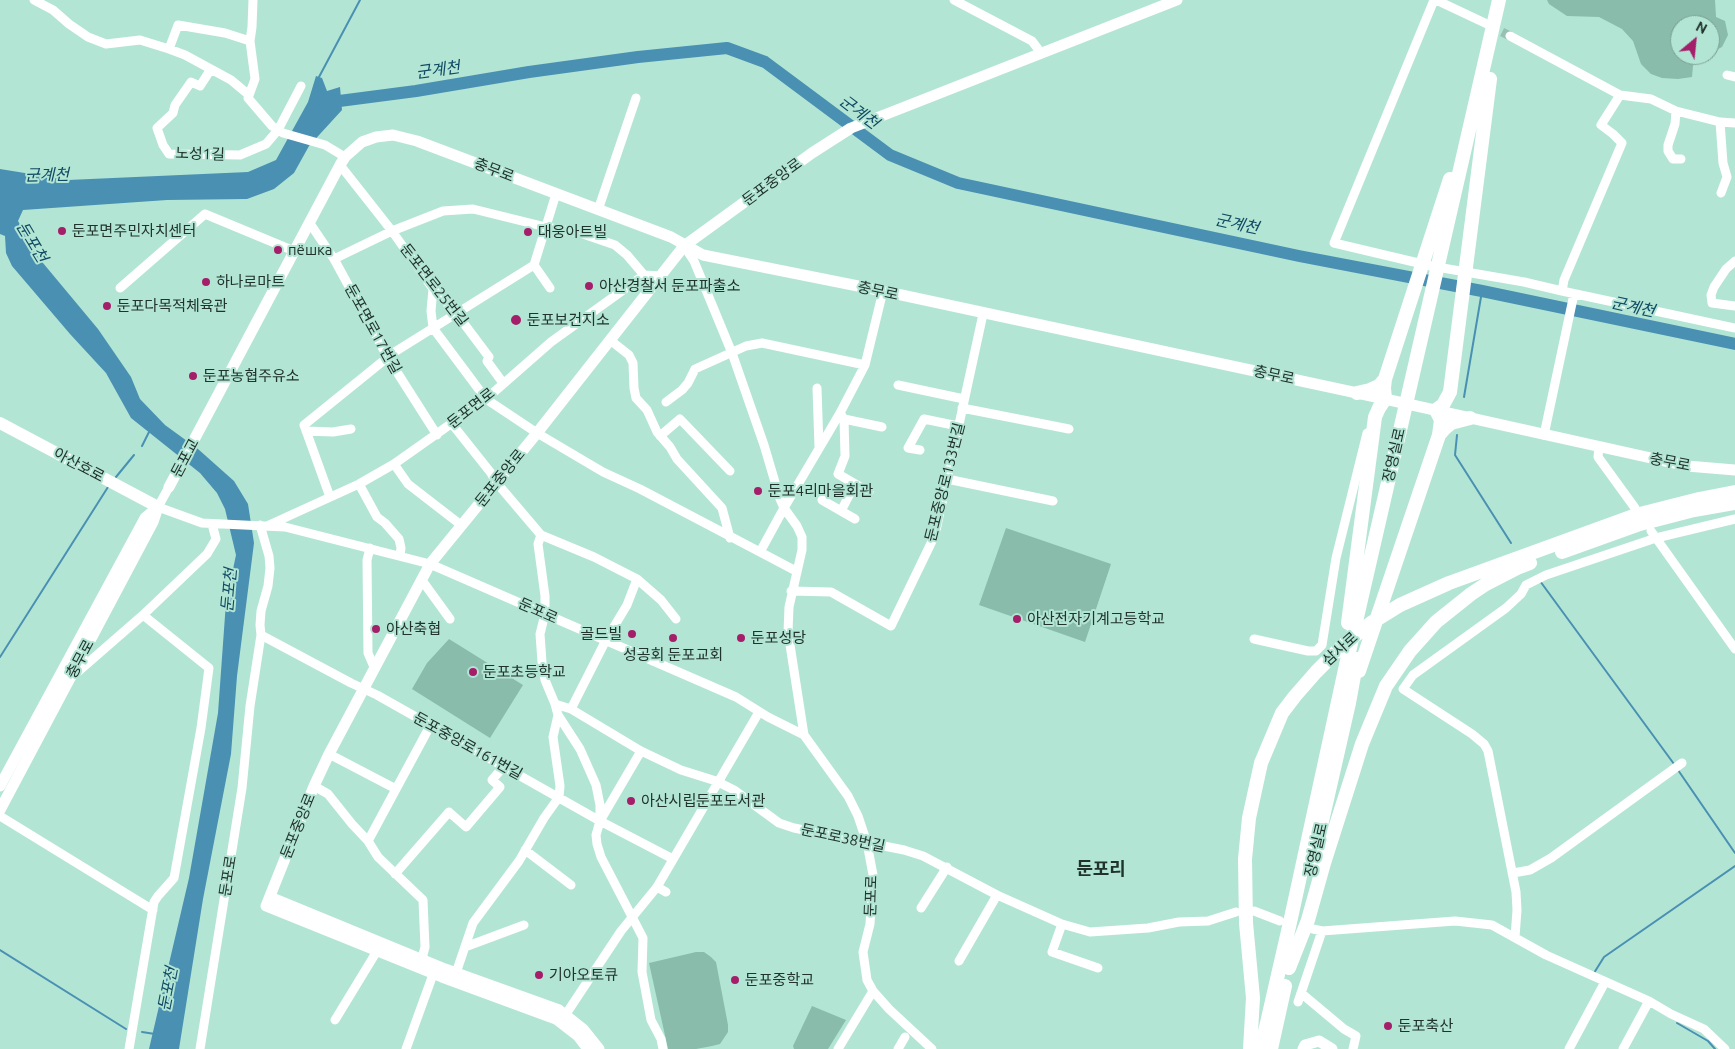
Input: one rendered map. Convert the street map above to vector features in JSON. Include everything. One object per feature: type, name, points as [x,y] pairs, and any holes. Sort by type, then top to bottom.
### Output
[{"type":"highway","points":[[1444,258],[1499,0]]},
{"type":"highway","points":[[1444,258],[1490,79],[1508,0]]},
{"type":"highway","points":[[1470,418],[1453,404],[1450,392],[1490,79]]},
{"type":"highway","points":[[1374,414],[1385,399],[1385,379],[1478,93]]},
{"type":"highway","name":"장영실로","points":[[1261,1049],[1292,918],[1344,665],[1416,382],[1444,258]]},
{"type":"highway","points":[[1357,393],[1378,386],[1385,379]]},
{"type":"highway","points":[[1362,650],[1383,602],[1439,435],[1441,420],[1436,410],[1443,405],[1450,392]]},
{"type":"highway","points":[[1357,393],[1370,405],[1374,414],[1358,614],[1362,650]]},
{"type":"highway","points":[[1439,435],[1451,423],[1470,418]]},
{"type":"highway","name":"삼사로","points":[[1250,1049],[1253,998],[1246,923],[1245,859],[1249,818],[1261,763],[1282,713],[1295,696],[1342,646],[1371,623],[1400,606],[1449,583],[1636,515],[1699,498],[1735,492]]},
{"type":"highway","points":[[1289,968],[1308,920],[1362,744],[1386,686],[1410,651],[1436,622],[1471,594],[1517,568],[1640,524],[1694,510],[1735,503]]},
{"type":"highway","name":"장영실로","points":[[1271,1049],[1362,650]]},
{"type":"main road","name":"아산호로","points":[[0,423],[158,507]]},
{"type":"street","points":[[34,0],[53,10],[69,24],[106,44],[140,40],[185,54],[231,80],[249,95]]},
{"type":"street","points":[[253,0],[250,41],[255,79],[248,98],[272,126],[280,131],[324,145],[342,161]]},
{"type":"street","points":[[954,0],[1032,42],[1041,53]]},
{"type":"street","name":"둔포중앙로","points":[[270,897],[314,786],[329,754],[430,564],[537,433],[684,246],[834,138],[868,120],[1177,0]]},
{"type":"street","points":[[1487,24],[1435,0],[1334,243],[1431,266],[1524,282],[1562,291],[1574,298],[1735,328]]},
{"type":"street","points":[[169,49],[178,25],[225,33],[250,41]]},
{"type":"street","points":[[1510,36],[1620,95],[1651,99],[1676,111],[1720,122],[1735,123]]},
{"type":"street","name":"노성1길","points":[[211,70],[200,86],[191,82],[175,105],[173,114],[157,128],[163,145],[169,154],[240,154],[266,144],[280,131],[300,86]]},
{"type":"street","points":[[1562,291],[1564,280],[1622,143],[1601,125],[1620,95]]},
{"type":"street","points":[[598,210],[636,98]]},
{"type":"street","points":[[1676,111],[1675,124],[1668,151],[1673,159],[1681,159]]},
{"type":"street","points":[[1720,122],[1723,163],[1727,177],[1721,193]]},
{"type":"street","name":"충무로","points":[[200,430],[342,161],[355,147],[368,139],[393,135],[417,141],[671,238],[703,255],[882,291],[1687,466],[1735,470]]},
{"type":"street","name":"둔포면로25번길","points":[[342,161],[433,289],[456,313],[489,357],[487,361],[503,383]]},
{"type":"street","points":[[330,497],[304,425],[388,358],[534,265],[556,194]]},
{"type":"street","points":[[334,259],[392,231],[443,211],[473,209],[546,227],[580,233],[615,245],[627,255],[644,275],[661,276]]},
{"type":"street","points":[[120,288],[205,214],[294,250]]},
{"type":"street","name":"둔포면로17번길","points":[[309,222],[334,259],[388,358],[436,435]]},
{"type":"street","name":"둔포로","points":[[684,246],[694,261],[732,353],[784,508],[797,526],[802,537],[802,550],[791,591],[788,632],[804,735],[848,796],[858,816],[867,843],[873,875],[870,924],[863,952],[867,980],[873,990],[910,1030],[932,1049]]},
{"type":"street","points":[[1735,261],[1726,269],[1711,295],[1712,303],[1735,306]]},
{"type":"street","points":[[534,265],[550,288]]},
{"type":"street","name":"둔포면로","points":[[262,525],[359,484],[394,464],[486,399],[551,342],[644,275]]},
{"type":"street","points":[[433,289],[430,311],[433,328],[486,399],[537,433],[603,472],[640,489],[796,571]]},
{"type":"street","points":[[760,552],[818,450],[842,416],[865,365],[882,291]]},
{"type":"street","points":[[1544,435],[1574,298]]},
{"type":"street","name":"둔포중앙로133번길","points":[[791,591],[831,592],[891,626],[935,536],[983,314]]},
{"type":"street","points":[[610,340],[628,355],[633,363],[636,398],[647,410],[660,436],[678,459],[718,501],[724,513],[730,538]]},
{"type":"street","points":[[666,402],[688,384],[695,369],[746,346],[762,343],[865,365]]},
{"type":"street","points":[[898,385],[1069,429]]},
{"type":"street","points":[[816,388],[818,450]]},
{"type":"street","points":[[1254,639],[1308,651],[1316,651],[1322,645],[1336,558],[1374,414]]},
{"type":"street","points":[[842,416],[882,427]]},
{"type":"street","points":[[842,416],[845,456],[838,474],[869,492]]},
{"type":"street","points":[[660,436],[680,419],[730,471]]},
{"type":"street","points":[[920,450],[908,448],[924,419],[958,426]]},
{"type":"street","points":[[452,424],[496,482],[541,535],[594,557],[637,579],[661,600],[676,619]]},
{"type":"street","points":[[306,431],[332,432],[351,429]]},
{"type":"street","name":"둔포교","points":[[169,488],[200,430]]},
{"type":"street","points":[[1599,447],[1598,457],[1634,508]]},
{"type":"street","points":[[394,464],[408,484],[461,526]]},
{"type":"street","points":[[947,479],[1053,501]]},
{"type":"street","points":[[359,484],[377,517],[399,539],[400,556]]},
{"type":"street","points":[[841,511],[855,484]]},
{"type":"street","name":"충무로","points":[[3,785],[69,680],[153,522],[158,507],[169,488]]},
{"type":"street","points":[[822,500],[855,519]]},
{"type":"street","points":[[158,507],[202,523],[262,525]]},
{"type":"street","name":"충무로","points":[[0,810],[3,785],[145,518],[158,507]]},
{"type":"street","points":[[1515,937],[1517,910],[1513,873],[1489,755],[1472,734],[1403,689],[1413,675],[1506,608],[1521,594],[1526,585],[1546,575],[1654,535],[1735,519]]},
{"type":"street","points":[[69,680],[143,615],[207,554],[216,539],[215,524]]},
{"type":"street","name":"둔포로","points":[[200,1049],[242,788],[250,706],[262,635],[260,624],[261,611],[268,586],[270,568],[262,525],[285,527],[430,564],[736,697],[759,712],[804,735]]},
{"type":"street","points":[[541,535],[538,544],[545,596],[545,614],[540,634],[545,680],[558,715],[580,748],[596,785],[600,805],[600,821]]},
{"type":"street","points":[[1654,535],[1735,649]]},
{"type":"street","points":[[370,548],[367,560],[367,644],[368,653],[374,667]]},
{"type":"street","points":[[421,579],[450,620]]},
{"type":"street","points":[[571,709],[606,640],[627,605],[637,579]]},
{"type":"street","points":[[129,1049],[152,910],[158,896],[174,878],[201,728],[209,668],[143,615]]},
{"type":"street","name":"둔포중앙로161번길","points":[[262,635],[363,688],[600,821],[672,859]]},
{"type":"street","name":"둔포로38번길","points":[[555,704],[571,709],[641,751],[681,770],[718,782],[734,790],[779,823],[904,850],[923,856],[997,896],[1062,924],[1090,932],[1148,928],[1180,922],[1208,921],[1236,912]]},
{"type":"street","points":[[566,1014],[622,932],[657,887],[759,712]]},
{"type":"street","points":[[456,973],[473,924],[519,861],[544,818],[559,797],[560,786],[553,737],[558,715]]},
{"type":"street","points":[[368,841],[430,726]]},
{"type":"street","points":[[641,751],[600,821],[596,835],[602,857],[643,938],[642,972],[651,1020],[661,1039],[663,1049]]},
{"type":"street","points":[[329,754],[396,788]]},
{"type":"street","points":[[1513,873],[1530,870],[1551,858],[1682,763]]},
{"type":"street","points":[[394,874],[449,812],[466,827],[500,787],[492,780],[504,766]]},
{"type":"street","points":[[314,786],[328,794],[368,841],[378,857],[422,900],[425,947],[420,964]]},
{"type":"street","points":[[0,816],[152,910]]},
{"type":"street","points":[[525,850],[572,885]]},
{"type":"street","points":[[921,908],[946,868]]},
{"type":"street","points":[[657,887],[666,892]]},
{"type":"street","points":[[959,961],[997,896]]},
{"type":"street","points":[[420,964],[377,951],[266,906],[270,897],[420,964],[556,1018],[578,1036],[588,1049]]},
{"type":"street","points":[[1254,911],[1280,921]]},
{"type":"street","points":[[1353,1049],[1356,1036],[1299,998],[1318,930],[1455,921],[1492,925],[1546,955],[1649,1001],[1671,1014],[1704,1029],[1725,1049]]},
{"type":"street","points":[[1062,924],[1052,952],[1098,968]]},
{"type":"street","points":[[465,947],[524,926]]},
{"type":"street","points":[[335,1020],[377,951]]},
{"type":"street","points":[[435,970],[456,973],[547,1005],[566,1014],[583,1028],[599,1049]]},
{"type":"street","points":[[406,1049],[435,970]]},
{"type":"street","points":[[1569,1049],[1604,982]]},
{"type":"street","points":[[838,1049],[873,990]]},
{"type":"street","points":[[1623,1049],[1649,1001]]},
{"type":"street","points":[[898,1049],[905,1037]]},
{"type":"street","points":[[1303,1049],[1305,1045],[1319,1041],[1332,1049]]},
{"type":"green space","points":[[1547,0],[1715,0],[1716,15],[1670,15],[1670,65],[1693,65],[1692,77],[1678,79],[1662,78],[1651,74],[1641,64],[1633,41],[1622,29],[1599,17],[1567,16],[1549,4]]},
{"type":"green space","points":[[1720,19],[1725,21],[1728,35],[1720,48]]},
{"type":"green space","points":[[1006,528],[1111,564],[1085,642],[979,605]]},
{"type":"green space","points":[[449,639],[523,685],[490,738],[412,689],[427,663]]},
{"type":"green space","points":[[696,952],[704,952],[716,962],[728,1032],[720,1044],[696,1049],[668,1049],[649,963]]},
{"type":"green space","points":[[812,1006],[846,1020],[828,1049],[794,1049],[793,1046]]},
{"type":"water","name":"둔포천","points":[[316,76],[322,78],[327,91],[340,87],[342,110],[309,146],[294,173],[274,189],[247,199],[167,200],[23,210],[18,221],[38,257],[98,329],[131,377],[140,399],[165,425],[198,449],[234,481],[248,504],[254,543],[237,676],[231,754],[203,899],[179,1049],[149,1049],[189,878],[218,713],[226,602],[236,555],[225,509],[217,493],[200,473],[131,418],[106,373],[12,266],[6,253],[5,236],[0,234],[0,169],[68,180],[248,172],[276,160],[308,102]]},
{"type":"waterway","points":[[319,77],[360,0]]},
{"type":"waterway","name":"군계천","points":[[324,103],[638,57],[727,48],[765,62],[890,155],[958,183],[1299,256],[1482,291],[1735,344]]},
{"type":"waterway","points":[[1464,397],[1482,291]]},
{"type":"waterway","points":[[142,446],[149,432]]},
{"type":"waterway","points":[[1457,435],[1455,455],[1511,543]]},
{"type":"waterway","points":[[116,477],[134,455]]},
{"type":"waterway","points":[[0,657],[108,487]]},
{"type":"waterway","points":[[1540,581],[1674,764]]},
{"type":"waterway","points":[[1678,770],[1735,853]]},
{"type":"waterway","points":[[1594,973],[1604,957],[1735,866]]},
{"type":"waterway","points":[[0,950],[126,1029]]},
{"type":"waterway","points":[[1677,1023],[1708,1041],[1715,1049]]},
{"type":"waterway","points":[[142,1032],[155,1034]]},
{"type":"tunnel","points":[[1490,26],[1510,36]]},
{"type":"place","name":"둔포면주민자치센터","points":[[62,231]]},
{"type":"place","name":"대웅아트빌","points":[[528,232]]},
{"type":"place","name":"пёшка","points":[[278,250]]},
{"type":"place","name":"하나로마트","points":[[206,282]]},
{"type":"place","name":"아산경찰서 둔포파출소","points":[[589,286]]},
{"type":"place","name":"둔포다목적체육관","points":[[107,306]]},
{"type":"place","name":"둔포보건지소","points":[[516,320]]},
{"type":"place","name":"둔포농협주유소","points":[[193,376]]},
{"type":"place","name":"둔포4리마을회관","points":[[758,491]]},
{"type":"place","name":"아산전자기계고등학교","points":[[1017,619]]},
{"type":"place","name":"아산축협","points":[[376,629]]},
{"type":"place","name":"골드빌","points":[[632,634]]},
{"type":"place","name":"성공회 둔포교회","points":[[673,638]]},
{"type":"place","name":"둔포성당","points":[[741,638]]},
{"type":"place","name":"둔포초등학교","points":[[473,672]]},
{"type":"place","name":"아산시립둔포도서관","points":[[631,801]]},
{"type":"place","name":"기아오토큐","points":[[539,975]]},
{"type":"place","name":"둔포중학교","points":[[735,980]]},
{"type":"place","name":"둔포축산","points":[[1388,1026]]},
{"type":"district","name":"둔포리","points":[[1101,869]]}]
